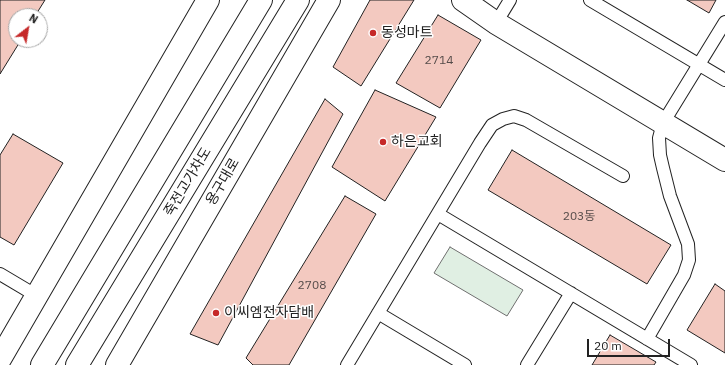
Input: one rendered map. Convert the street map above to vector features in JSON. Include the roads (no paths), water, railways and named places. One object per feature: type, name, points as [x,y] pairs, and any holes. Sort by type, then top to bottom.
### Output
[{"type":"main road","points":[[0,359],[208,0]]},
{"type":"main road","points":[[42,365],[261,0]]},
{"type":"main road","name":"죽전고가차도","points":[[78,365],[298,0]]},
{"type":"main road","name":"용구대로","points":[[117,365],[328,0]]},
{"type":"main road","points":[[463,0],[496,23],[725,160]]},
{"type":"lane","points":[[496,23],[510,0]]},
{"type":"lane","points":[[590,0],[725,80]]},
{"type":"lane","points":[[647,339],[684,275],[689,260],[688,244],[670,196],[660,155],[659,144],[663,123],[725,22]]},
{"type":"lane","points":[[347,365],[492,125],[503,119],[514,116],[526,120],[623,176]]},
{"type":"lane","points":[[438,214],[691,365]]},
{"type":"lane","points":[[0,274],[37,296]]},
{"type":"lane","points":[[528,365],[571,293]]},
{"type":"lane","points":[[378,313],[465,365]]},
{"type":"place","name":"동성마트","points":[[373,33]]},
{"type":"place","name":"하은교회","points":[[383,142]]},
{"type":"place","name":"이씨엠전자담배","points":[[216,313]]}]
